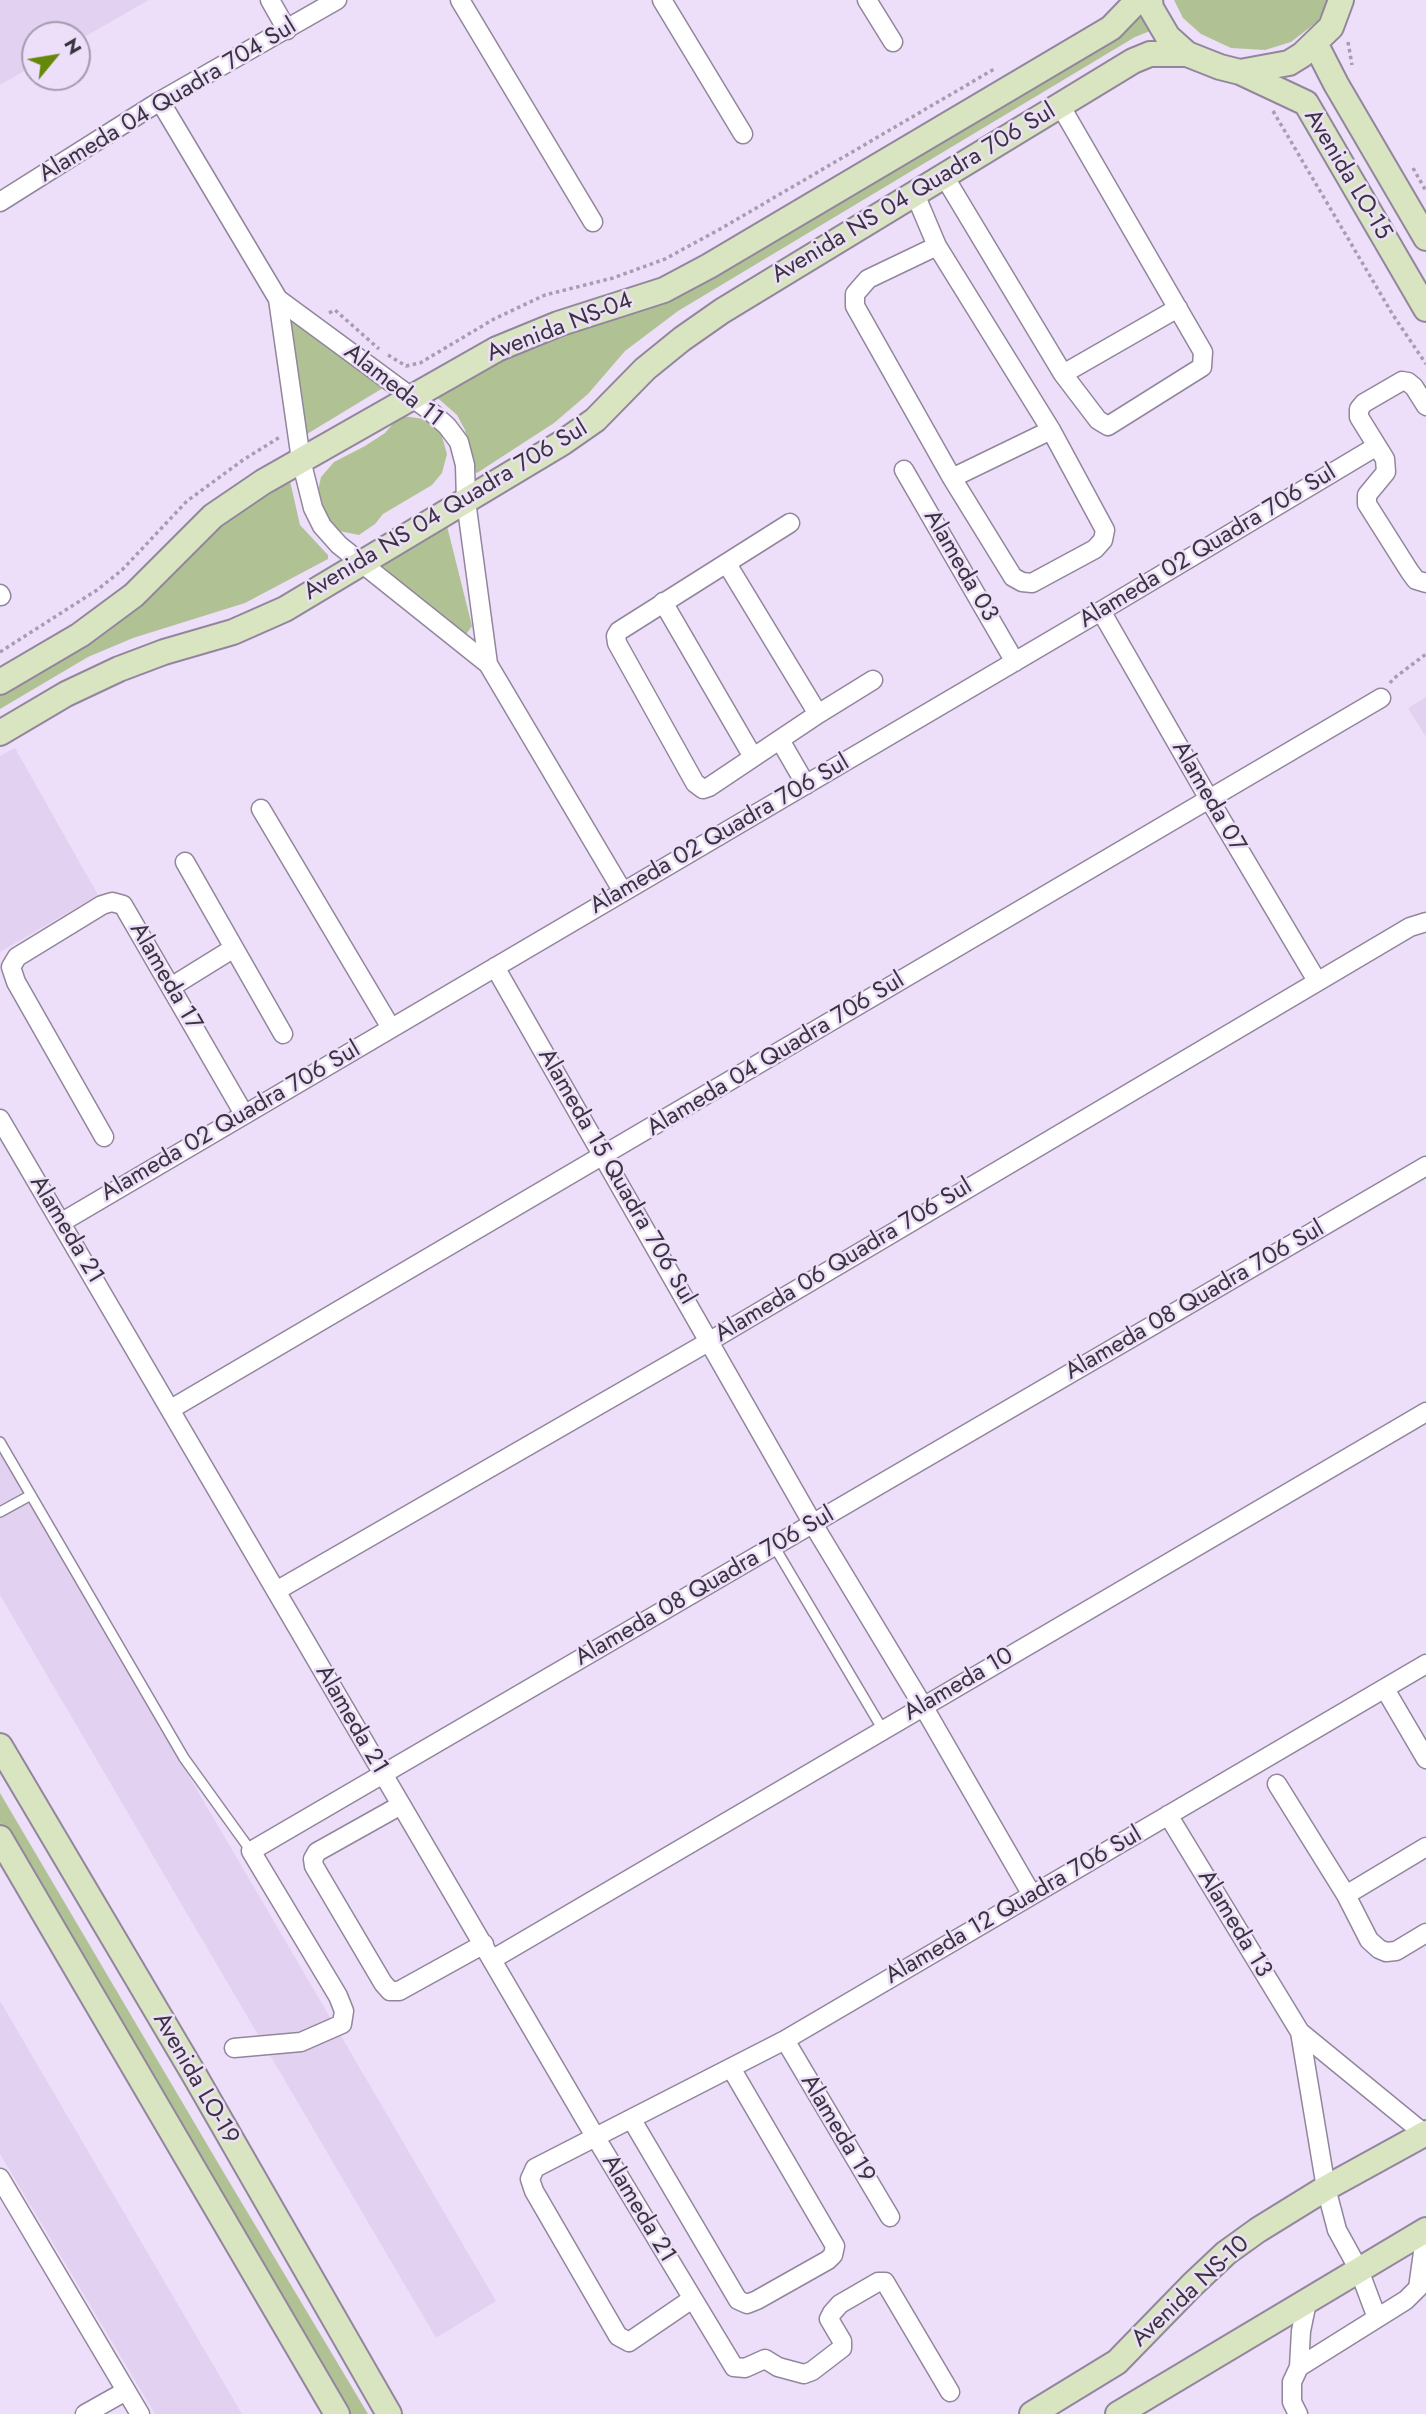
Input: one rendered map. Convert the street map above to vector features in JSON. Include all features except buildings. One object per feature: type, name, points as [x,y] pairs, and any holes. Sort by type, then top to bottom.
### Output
[{"type":"street","points":[[270,0],[287,30]]},
{"type":"street","name":"Alameda 04 Quadra 704 Sul","points":[[0,202],[160,101],[337,0]]},
{"type":"street","points":[[460,0],[593,222]]},
{"type":"street","points":[[662,0],[743,134]]},
{"type":"street","points":[[867,0],[893,42]]},
{"type":"street","name":"Avenida NS-04","points":[[0,682],[80,635],[123,603],[212,516],[263,482],[497,349],[558,324],[664,290],[709,266],[1111,28],[1138,0]]},
{"type":"street","points":[[1150,0],[1151,8],[1168,37],[1187,54]]},
{"type":"street","points":[[1240,72],[1289,63],[1331,27],[1341,0]]},
{"type":"street","name":"Avenida LO-15","points":[[1315,43],[1426,238]]},
{"type":"street","name":"Avenida NS 04 Quadra 706 Sul","points":[[0,733],[66,694],[119,669],[164,652],[233,632],[285,609],[562,443],[595,419],[645,369],[682,338],[722,311],[1133,61],[1150,54],[1187,54]]},
{"type":"street","name":"Avenida LO-15","points":[[1187,54],[1240,72],[1306,103],[1426,309]]},
{"type":"street","name":"Alameda 11","points":[[160,101],[278,299],[301,460],[313,508],[322,526],[339,545],[488,664],[623,892]]},
{"type":"street","points":[[944,176],[1063,374],[1098,421],[1108,426],[1202,367],[1203,352],[1060,105]]},
{"type":"street","points":[[915,194],[937,246],[1051,430],[1105,530],[1103,540],[1096,549],[1032,583],[1013,577],[952,478],[855,306],[855,294],[868,278],[937,246]]},
{"type":"street","name":"Alameda 11","points":[[278,299],[411,396],[447,426],[459,442],[465,465],[466,501],[488,664]]},
{"type":"street","points":[[1063,374],[1178,308]]},
{"type":"street","points":[[1426,406],[1415,387],[1402,381],[1364,403],[1359,409],[1359,417],[1385,459],[1386,472],[1367,495],[1367,504],[1410,572],[1416,580],[1426,583]]},
{"type":"street","points":[[952,478],[1051,430]]},
{"type":"street","name":"Alameda 02 Quadra 706 Sul","points":[[62,1222],[1377,446]]},
{"type":"street","name":"Alameda 03","points":[[904,470],[1015,662]]},
{"type":"street","points":[[790,523],[619,631],[616,636],[617,643],[695,783],[704,789],[873,680]]},
{"type":"street","points":[[727,564],[818,714]]},
{"type":"street","points":[[663,603],[753,757]]},
{"type":"street","name":"Alameda 07","points":[[1101,611],[1317,981]]},
{"type":"street","name":"Alameda 04 Quadra 706 Sul","points":[[171,1409],[1381,698]]},
{"type":"street","points":[[780,740],[806,785]]},
{"type":"street","points":[[261,809],[391,1028]]},
{"type":"street","points":[[185,862],[283,1034]]},
{"type":"street","name":"Alameda 17","points":[[104,1137],[16,982],[11,967],[17,957],[102,905],[113,902],[123,905],[244,1114]]},
{"type":"street","name":"Alameda 06 Quadra 706 Sul","points":[[276,1591],[710,1341],[1317,981],[1418,924]]},
{"type":"street","points":[[171,987],[234,948]]},
{"type":"street","name":"Alameda 15 Quadra 706 Sul","points":[[495,967],[813,1524],[923,1706],[1032,1895]]},
{"type":"street","name":"Alameda 21","points":[[0,1119],[383,1776],[734,2367],[745,2368],[765,2359],[778,2367],[804,2374],[812,2371],[842,2348],[842,2341],[829,2319],[832,2313],[841,2304],[878,2282],[884,2282],[950,2392]]},
{"type":"street","name":"Alameda 08 Quadra 706 Sul","points":[[251,1851],[1425,1170]]},
{"type":"street","name":"Alameda 10","points":[[401,1805],[317,1852],[313,1859],[314,1866],[383,1983],[390,1991],[398,1992],[488,1952],[883,1730],[1426,1412]]},
{"type":"street","name":"Alameda 12 Quadra 706 Sul","points":[[692,2299],[629,2342],[618,2336],[534,2191],[530,2179],[535,2168],[785,2040],[1426,1664]]},
{"type":"street","points":[[1385,1689],[1426,1759]]},
{"type":"street","name":"Avenida LO-19","points":[[0,1746],[195,2076],[389,2414]]},
{"type":"street","points":[[1277,1784],[1346,1895],[1369,1940],[1386,1952],[1396,1951],[1426,1933]]},
{"type":"street","name":"Alameda 13","points":[[1168,1815],[1300,2032],[1425,2134]]},
{"type":"street","name":"Avenida LO-19","points":[[0,1838],[337,2414]]},
{"type":"street","points":[[1346,1895],[1426,1847]]},
{"type":"street","points":[[234,2048],[301,2042],[342,2024],[344,2011],[338,1996],[251,1851]]},
{"type":"street","name":"Alameda 13","points":[[1300,2032],[1326,2188],[1337,2230],[1359,2270],[1377,2318]]},
{"type":"street","name":"Alameda 19","points":[[785,2040],[890,2217]]},
{"type":"street","points":[[632,2120],[738,2300],[747,2304],[757,2300],[828,2260],[833,2255],[835,2246],[731,2068]]},
{"type":"street","name":"Avenida NS-10","points":[[1032,2414],[1117,2362],[1226,2253],[1258,2230],[1326,2188],[1425,2134]]},
{"type":"street","points":[[0,2178],[139,2414]]},
{"type":"street","points":[[1118,2414],[1426,2231]]},
{"type":"street","points":[[1298,2367],[1406,2300],[1418,2288],[1426,2231]]},
{"type":"street","points":[[1298,2414],[1292,2402],[1292,2382],[1298,2367],[1307,2302]]},
{"type":"street","points":[[85,2414],[126,2391]]},
{"type":"lane","points":[[0,1442],[184,1758],[251,1851]]},
{"type":"lane","points":[[0,1512],[31,1495]]},
{"type":"lane","points":[[774,1546],[883,1730]]},
{"type":"path","points":[[1348,41],[1353,67]]},
{"type":"path","points":[[1270,107],[1393,315],[1426,364]]},
{"type":"path","points":[[1413,168],[1426,191]]},
{"type":"path","points":[[1381,698],[1393,678],[1426,654]]},
{"type":"shaded area","points":[[0,0],[149,0],[91,33],[91,21],[21,21],[21,73],[0,85]]},
{"type":"shaded area","points":[[1426,697],[1426,737],[1408,708]]},
{"type":"shaded area","points":[[15,748],[98,895],[0,952],[0,756]]},
{"type":"shaded area","points":[[0,1453],[496,2301],[436,2338],[0,1595]]},
{"type":"shaded area","points":[[0,2001],[242,2414],[155,2414],[0,2154]]},
{"type":"green space","points":[[1174,0],[1329,0],[1318,21],[1291,42],[1265,50],[1231,48],[1201,34],[1183,18]]},
{"type":"green space","points":[[1144,8],[1155,29],[1135,37],[678,311],[625,351],[588,394],[554,423],[477,473],[472,468],[465,430],[457,415],[433,394],[509,352],[598,322]]},
{"type":"green space","points":[[280,303],[385,385],[302,437]]},
{"type":"green space","points":[[403,416],[424,419],[441,433],[447,454],[442,473],[432,485],[383,514],[375,524],[359,535],[339,531],[324,518],[316,500],[321,477],[334,462],[385,433]]},
{"type":"green space","points":[[290,481],[300,525],[328,555],[328,559],[245,603],[133,638],[88,657],[0,709],[0,690],[208,530]]},
{"type":"green space","points":[[446,522],[472,626],[467,633],[458,634],[378,562]]},
{"type":"green space","points":[[0,1793],[368,2414],[346,2414],[0,1823]]}]
